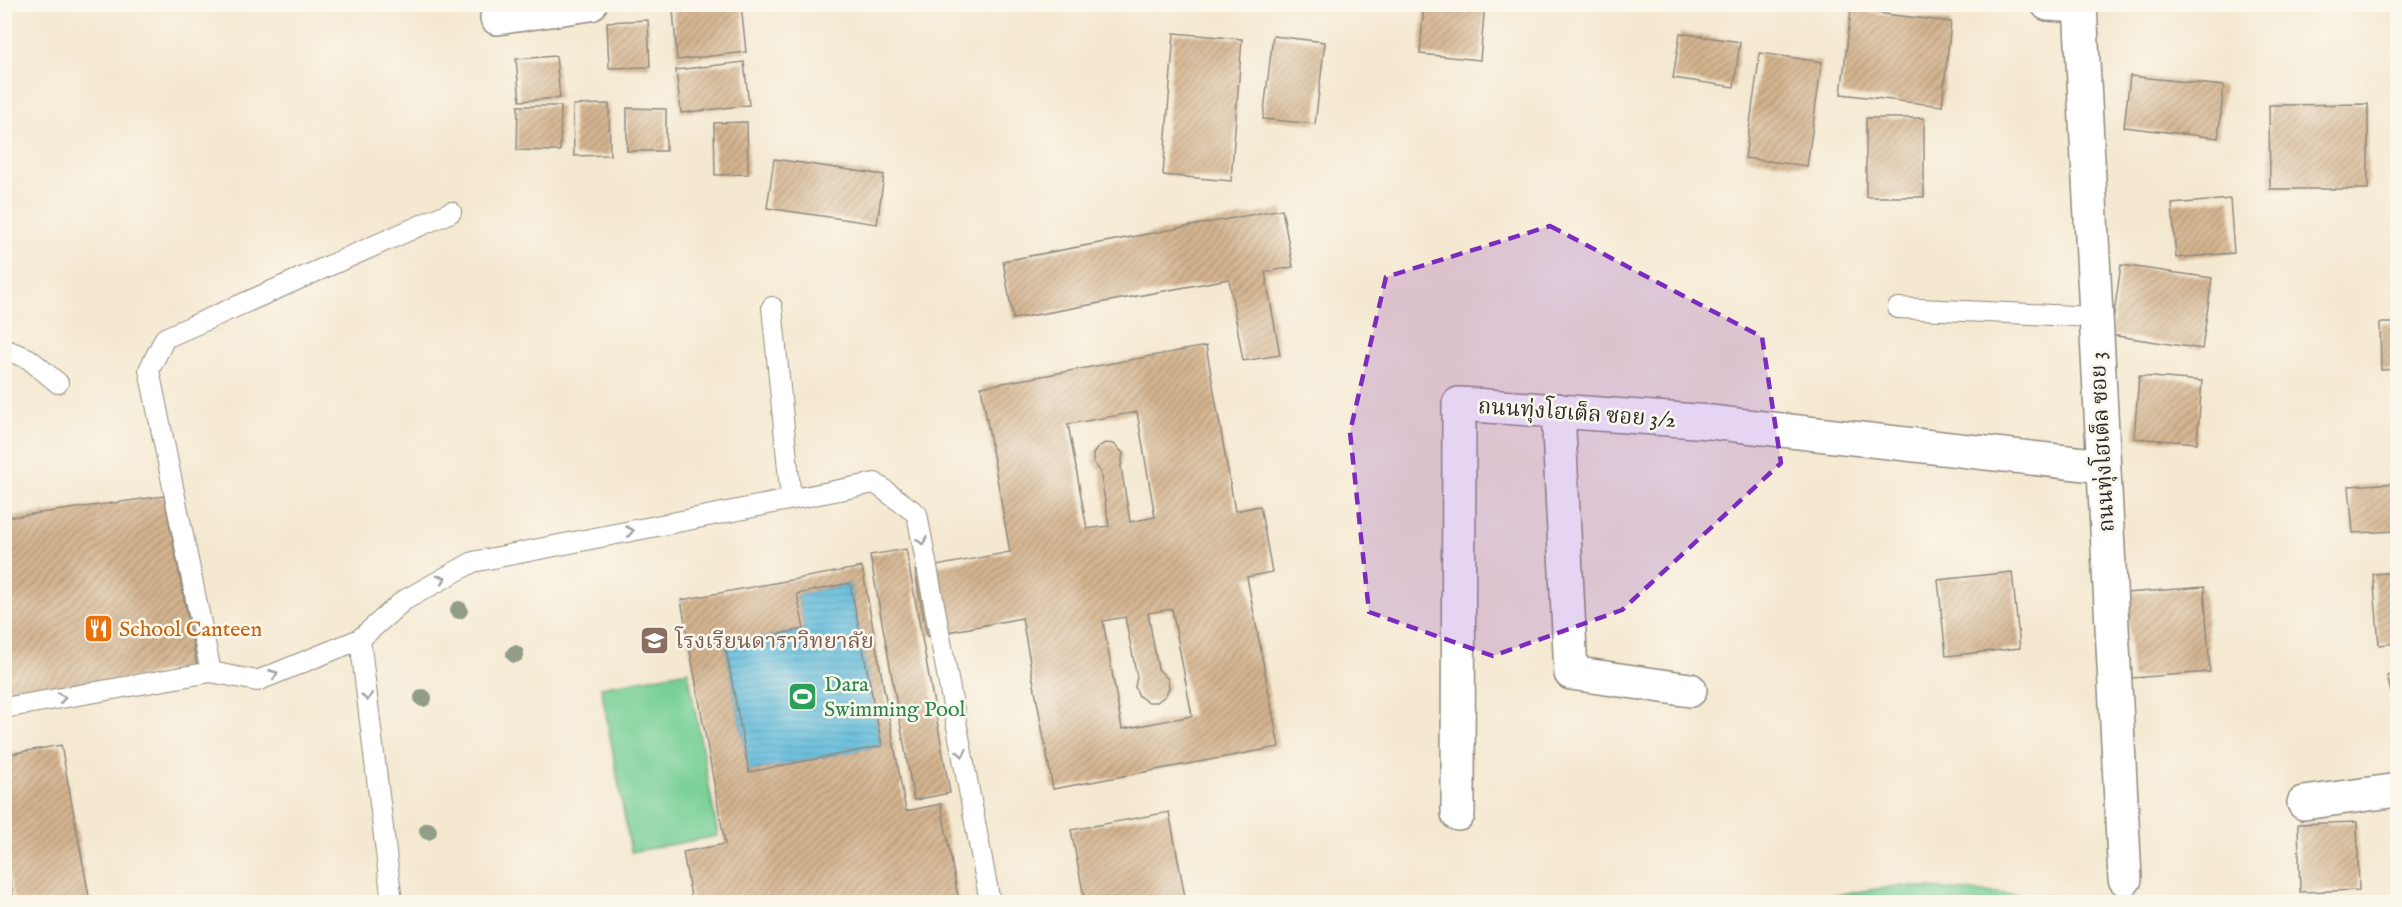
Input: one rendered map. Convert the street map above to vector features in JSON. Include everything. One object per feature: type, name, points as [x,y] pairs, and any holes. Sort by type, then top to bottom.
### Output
[{"type":"street","points":[[497,18],[590,4]]},
{"type":"street","name":"ถนนทุ่งโฮเต็ล ซอย 3","points":[[2069,5],[2095,317],[2125,879]]},
{"type":"street","name":"ถนนทุ่งโฮเต็ล ซอย 3/2","points":[[1458,814],[1459,404],[1710,422],[2103,466]]},
{"type":"street","points":[[1558,410],[1571,673],[1690,690]]},
{"type":"street","points":[[2304,802],[2397,790]]},
{"type":"lane","points":[[211,672],[149,370],[165,338],[451,212]]},
{"type":"lane","points":[[772,307],[791,499]]},
{"type":"lane","points":[[1898,308],[2095,317]]},
{"type":"lane","points":[[4,349],[29,359],[58,383]]},
{"type":"lane","points":[[4,708],[211,672],[257,681],[360,639],[403,601],[472,562],[875,483],[917,514],[990,903]]},
{"type":"lane","points":[[360,639],[392,903]]},
{"type":"highlighted area","points":[[1550,226],[1762,337],[1781,463],[1622,610],[1493,656],[1369,612],[1350,432],[1386,277]]},
{"type":"green space","points":[[688,671],[718,836],[631,852],[601,687]]},
{"type":"green space","points":[[1897,886],[2081,899],[2078,902],[1788,902]]},
{"type":"water","name":"Dara Swimming Pool","points":[[850,583],[882,746],[749,772],[725,645],[804,629],[797,594]]},
{"type":"building","points":[[715,4],[741,4],[746,52],[677,60],[673,9]]},
{"type":"building","points":[[1424,4],[1485,4],[1480,60],[1420,54]]},
{"type":"building","points":[[1851,10],[1951,22],[1942,106],[1841,94]]},
{"type":"building","points":[[648,20],[650,67],[609,68],[607,22]]},
{"type":"building","points":[[1174,33],[1242,39],[1231,181],[1163,175]]},
{"type":"building","points":[[1680,33],[1740,42],[1734,87],[1673,78]]},
{"type":"building","points":[[1273,36],[1325,42],[1315,124],[1263,119]]},
{"type":"building","points":[[1760,53],[1822,62],[1807,166],[1745,158]]},
{"type":"building","points":[[556,56],[560,98],[520,101],[516,59]]},
{"type":"building","points":[[744,62],[749,105],[681,113],[676,70]]},
{"type":"building","points":[[2130,76],[2224,86],[2218,138],[2124,127]]},
{"type":"building","points":[[609,104],[610,155],[574,156],[573,105]]},
{"type":"building","points":[[2368,104],[2368,189],[2270,189],[2269,105]]},
{"type":"building","points":[[518,106],[561,106],[560,151],[517,150]]},
{"type":"building","points":[[627,108],[666,109],[666,151],[627,151]]},
{"type":"building","points":[[1866,118],[1924,118],[1924,197],[1866,197]]},
{"type":"building","points":[[747,122],[748,174],[715,175],[714,123]]},
{"type":"building","points":[[774,159],[884,175],[877,224],[767,208]]},
{"type":"building","points":[[2230,199],[2234,253],[2176,258],[2172,204]]},
{"type":"building","points":[[1282,209],[1293,267],[1265,272],[1280,355],[1243,361],[1229,279],[1013,319],[1003,261]]},
{"type":"building","points":[[2121,265],[2212,278],[2202,349],[2111,335]]},
{"type":"building","points":[[2380,323],[2398,323],[2398,369],[2381,370]]},
{"type":"building","points":[[1206,346],[1235,511],[1260,506],[1272,572],[1247,577],[1279,747],[1053,789],[1022,618],[927,636],[915,570],[1010,552],[981,387]],"holes":[[[1137,412],[1155,517],[1130,522],[1121,467],[1123,453],[1114,444],[1105,443],[1093,454],[1093,462],[1100,471],[1109,526],[1087,529],[1068,424]],[[1172,609],[1192,716],[1122,729],[1103,621],[1125,617],[1137,677],[1135,687],[1139,696],[1147,702],[1157,702],[1165,696],[1169,688],[1168,679],[1158,669],[1148,613]]]},
{"type":"building","points":[[2139,376],[2202,381],[2197,443],[2134,438]]},
{"type":"building","points":[[2398,483],[2398,531],[2353,533],[2349,486]]},
{"type":"building","name":"School Canteen","points":[[164,496],[197,666],[4,701],[4,518]]},
{"type":"building","points":[[906,549],[950,793],[914,800],[870,555]]},
{"type":"building","points":[[862,567],[906,811],[941,804],[959,902],[692,902],[683,852],[725,844],[681,600]],"holes":[[[850,583],[882,746],[749,772],[725,645],[804,629],[797,594]]]},
{"type":"building","points":[[2012,572],[2020,648],[1946,656],[1938,580]]},
{"type":"building","points":[[2398,572],[2398,643],[2379,645],[2373,574]]},
{"type":"building","points":[[2204,587],[2210,672],[2132,678],[2126,593]]},
{"type":"building","points":[[2398,673],[2398,717],[2397,717],[2387,676]]},
{"type":"building","points":[[61,745],[90,902],[14,902],[4,845],[4,755]]},
{"type":"building","points":[[1169,812],[1186,902],[1085,902],[1071,830]]},
{"type":"building","points":[[2357,822],[2359,890],[2300,892],[2298,824]]},
{"type":"place","name":"School Canteen","points":[[98,628]]},
{"type":"place","name":"โรงเรียนดาราวิทยาลัย","points":[[654,640]]},
{"type":"place","name":"Dara Swimming Pool","points":[[803,696]]}]
